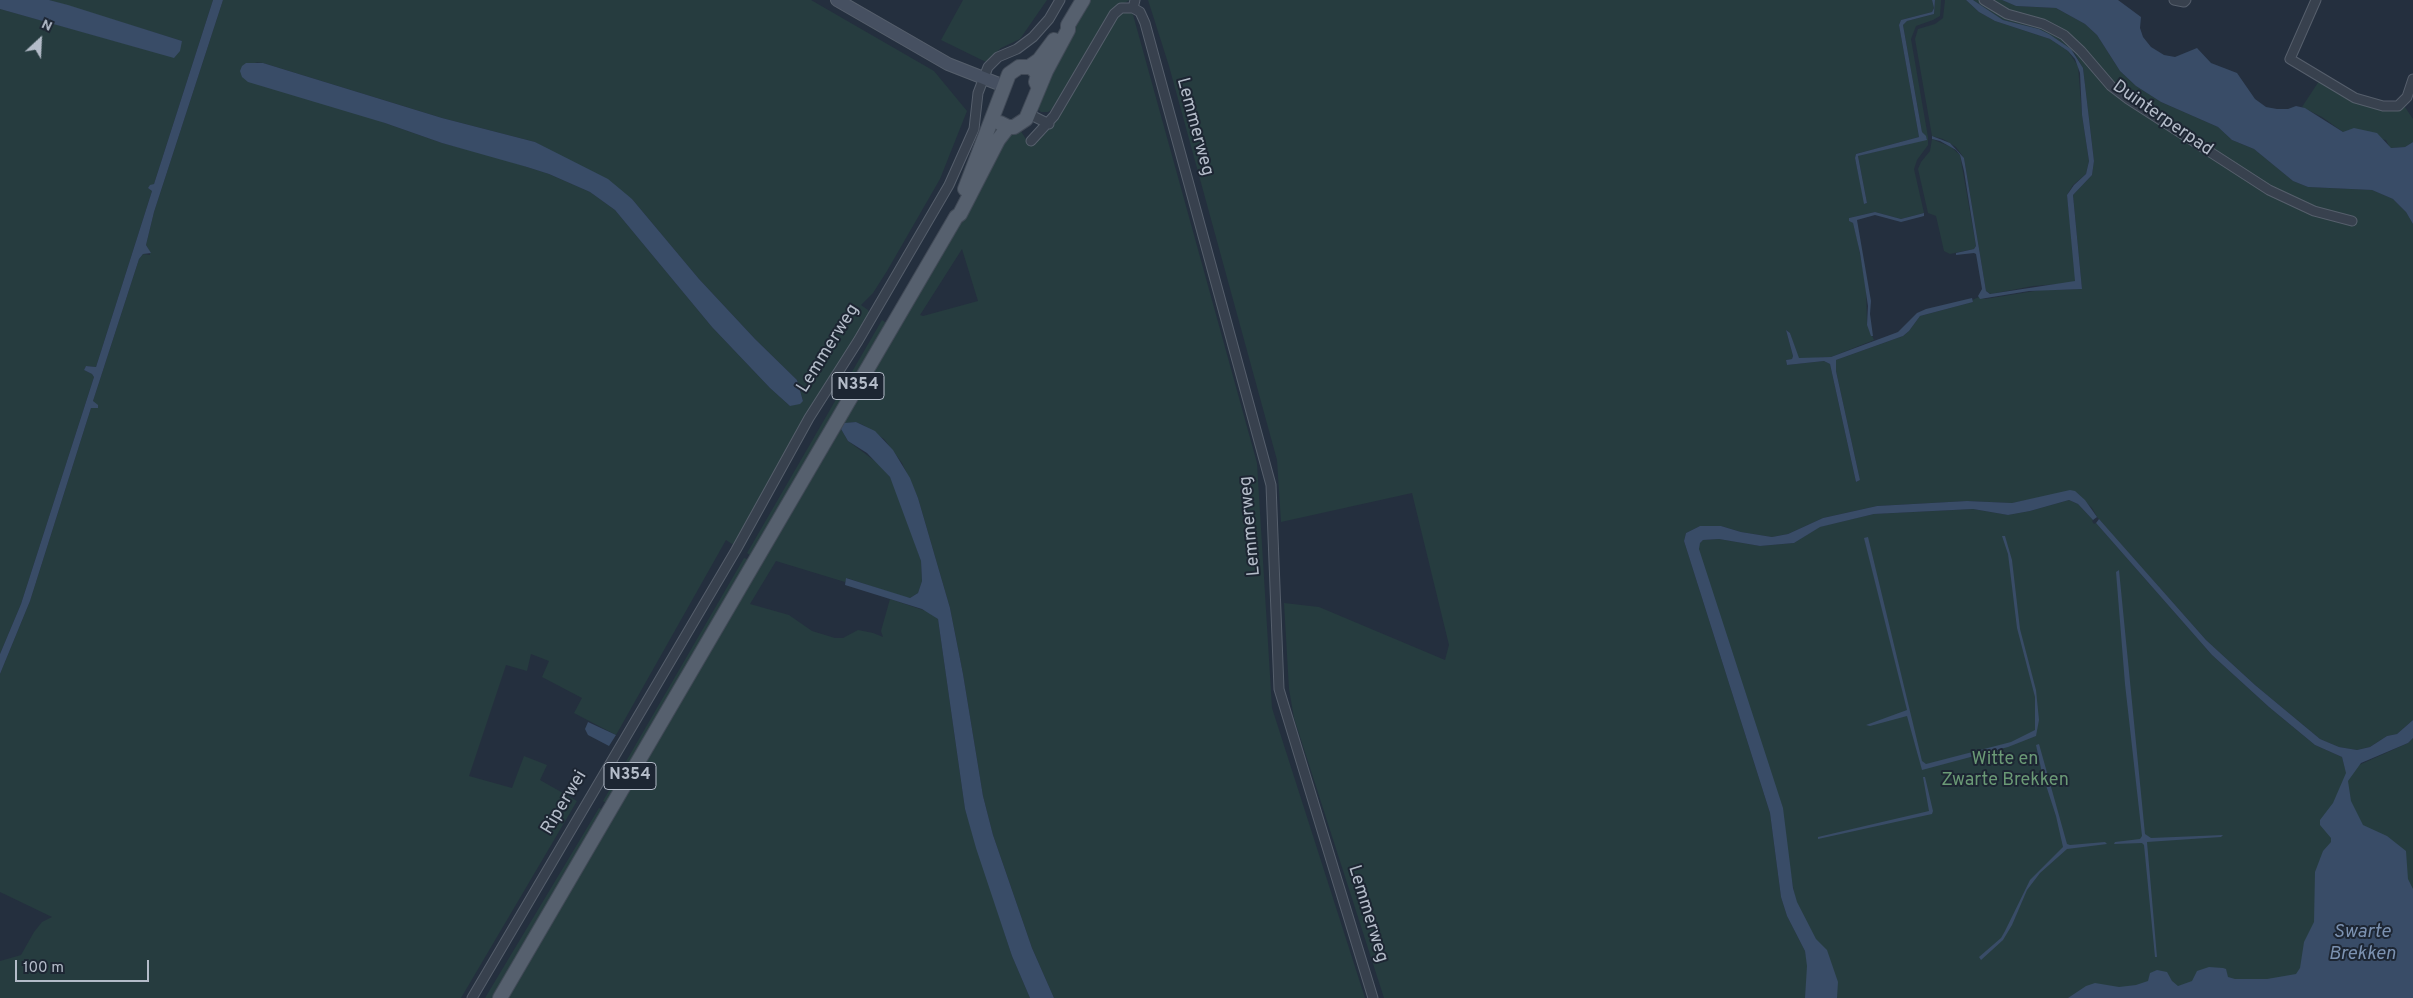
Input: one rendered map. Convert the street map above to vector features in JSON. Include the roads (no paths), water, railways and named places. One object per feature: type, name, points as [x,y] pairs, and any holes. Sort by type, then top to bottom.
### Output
[{"type":"main road","name":"N354","points":[[500,998],[956,217],[960,214],[998,140],[1008,127],[1022,123],[1029,114],[1039,88],[1068,30],[1068,25],[1082,0]]},
{"type":"main road","name":"N354","points":[[956,217],[955,212],[996,106],[1013,70],[1020,66],[1029,67],[1041,58],[1063,27],[1068,25]]},
{"type":"main road","points":[[1029,67],[1038,74],[1036,82],[1039,88]]},
{"type":"main road","points":[[996,106],[1000,123],[1008,127]]},
{"type":"street","points":[[838,0],[928,54],[1004,86]]},
{"type":"street","name":"Lemmerweg","points":[[736,550],[809,418],[858,341],[956,173],[974,129],[978,93],[983,78],[993,61],[1033,38],[1060,0]]},
{"type":"street","name":"Duinterperpad","points":[[1984,0],[2007,14],[2043,24],[2064,35],[2077,46],[2111,86],[2128,99],[2284,198],[2314,211],[2352,221]]},
{"type":"street","points":[[2174,0],[2184,2],[2186,0]]},
{"type":"street","points":[[2316,0],[2290,59],[2355,98],[2383,106],[2398,106],[2407,97],[2413,79]]},
{"type":"street","points":[[1031,141],[1049,124],[1111,17],[1121,8],[1134,4]]},
{"type":"street","name":"Lemmerweg","points":[[1134,4],[1145,23],[1271,485],[1279,689],[1373,998]]},
{"type":"street","points":[[1029,114],[1049,124]]},
{"type":"street","name":"Riperwei","points":[[472,998],[736,550]]},
{"type":"water","points":[[0,0],[49,0],[68,5],[182,41],[180,51],[174,58],[0,9]]},
{"type":"water","points":[[213,0],[223,0],[154,212],[146,245],[151,253],[143,254],[139,259],[93,401],[98,405],[98,408],[91,408],[30,601],[0,674],[0,654],[21,604],[94,377],[84,370],[86,366],[96,367],[152,191],[148,188],[154,184]]},
{"type":"water","points":[[1932,0],[1935,0],[1934,14],[1907,21],[1903,25],[1922,132],[1927,140],[1858,156],[1867,203],[1864,204],[1855,158],[1856,154],[1919,137],[1899,25],[1901,20],[1932,12],[1934,8]]},
{"type":"water","points":[[1966,0],[1973,0],[2003,20],[2039,29],[2049,34],[2071,49],[2083,68],[2094,161],[2092,175],[2073,195],[2082,289],[2029,291],[1980,299],[1978,296],[1982,289],[1976,254],[1956,255],[1956,253],[1974,249],[1976,246],[1964,171],[1960,155],[1956,150],[1940,141],[1932,139],[1932,136],[1950,143],[1964,158],[1986,291],[1990,294],[2075,281],[2067,195],[2074,185],[2086,174],[2089,161],[2082,115],[2080,73],[2075,59],[2068,51],[2050,39],[1995,21],[1979,12]]},
{"type":"water","points":[[2002,0],[2118,0],[2141,17],[2140,28],[2143,37],[2151,47],[2164,55],[2175,57],[2197,48],[2211,63],[2237,73],[2255,99],[2266,107],[2288,109],[2296,106],[2305,108],[2343,132],[2354,128],[2377,133],[2391,148],[2405,147],[2413,142],[2413,224],[2406,212],[2393,199],[2372,190],[2308,187],[2293,181],[2254,149],[2232,140],[2218,127],[2161,102],[2136,86],[2120,71],[2097,35],[2085,24],[2056,8],[2016,6]]},
{"type":"water","points":[[246,63],[263,63],[442,118],[535,142],[608,179],[632,199],[699,279],[755,339],[797,380],[803,401],[800,404],[790,406],[770,388],[712,327],[615,210],[590,192],[549,174],[442,143],[385,123],[248,82],[242,77],[240,71]]},
{"type":"water","points":[[1875,212],[1901,219],[1924,213],[1924,216],[1901,222],[1875,215],[1857,220],[1871,301],[1870,314],[1873,336],[1871,336],[1867,325],[1868,306],[1860,253],[1853,223],[1849,221],[1849,218]]},
{"type":"water","points":[[1972,298],[1973,302],[1920,316],[1903,336],[1836,360],[1836,371],[1860,480],[1856,482],[1830,364],[1824,361],[1787,365],[1786,360],[1792,359],[1793,356],[1786,330],[1790,333],[1799,358],[1831,357],[1898,332],[1917,313],[1926,309]]},
{"type":"water","points":[[856,422],[875,431],[893,450],[910,478],[918,498],[950,608],[983,796],[993,835],[1032,948],[1054,998],[1030,998],[1012,956],[976,848],[965,809],[938,619],[922,609],[845,585],[846,578],[910,598],[918,593],[922,581],[921,561],[890,477],[867,453],[848,441],[841,429],[844,423]]},
{"type":"water","points":[[2070,490],[2075,491],[2085,500],[2097,517],[2093,520],[2078,504],[2069,500],[2008,515],[1973,509],[1874,514],[1820,527],[1794,543],[1760,546],[1719,539],[1703,540],[1700,543],[1699,549],[1783,808],[1793,888],[1797,902],[1816,939],[1827,950],[1838,982],[1837,998],[1805,998],[1807,966],[1805,951],[1787,916],[1781,897],[1770,813],[1684,541],[1686,533],[1700,526],[1721,526],[1741,532],[1772,537],[1788,534],[1823,518],[1877,506],[1967,501],[2012,503]]},
{"type":"water","name":"Swarte Brekken","points":[[2099,519],[2206,640],[2255,685],[2320,739],[2339,747],[2357,750],[2370,747],[2387,736],[2397,734],[2413,720],[2413,738],[2408,743],[2361,763],[2348,781],[2351,801],[2363,825],[2387,836],[2406,851],[2408,879],[2413,889],[2413,998],[2068,998],[2086,986],[2095,983],[2119,987],[2136,985],[2148,981],[2150,973],[2157,970],[2167,972],[2172,981],[2178,986],[2192,981],[2197,971],[2209,967],[2226,969],[2228,977],[2235,979],[2267,979],[2296,974],[2300,968],[2304,942],[2314,922],[2315,872],[2323,851],[2331,842],[2331,838],[2320,825],[2320,820],[2333,803],[2346,773],[2342,757],[2315,745],[2269,707],[2212,655],[2096,523]]},
{"type":"water","points":[[2002,536],[2005,536],[2012,560],[2020,629],[2036,690],[2039,720],[2036,736],[2008,747],[1922,770],[1907,716],[1870,726],[1866,725],[1907,710],[1864,538],[1868,537],[1922,761],[1926,764],[2011,742],[2035,730],[2035,697],[2017,628],[2008,554]]},
{"type":"water","points":[[2119,570],[2145,834],[2151,838],[2223,835],[2221,837],[2147,842],[2157,957],[2155,957],[2144,845],[2142,843],[2114,844],[2115,842],[2140,839],[2142,836],[2125,684],[2116,572]]},
{"type":"water","points":[[588,722],[616,735],[609,746],[588,735],[585,729]]},
{"type":"water","points":[[2039,744],[2067,844],[2105,842],[2107,844],[2067,849],[2040,873],[2027,890],[2012,925],[2003,940],[1981,960],[1979,957],[2001,938],[2030,880],[2063,847],[2056,816],[2042,773],[2036,745]]},
{"type":"water","points":[[1923,777],[1925,777],[1933,811],[1932,814],[1818,839],[1818,837],[1929,811]]},
{"type":"park label","name":"Witte en Zwarte Brekken","points":[[2005,770]]}]
